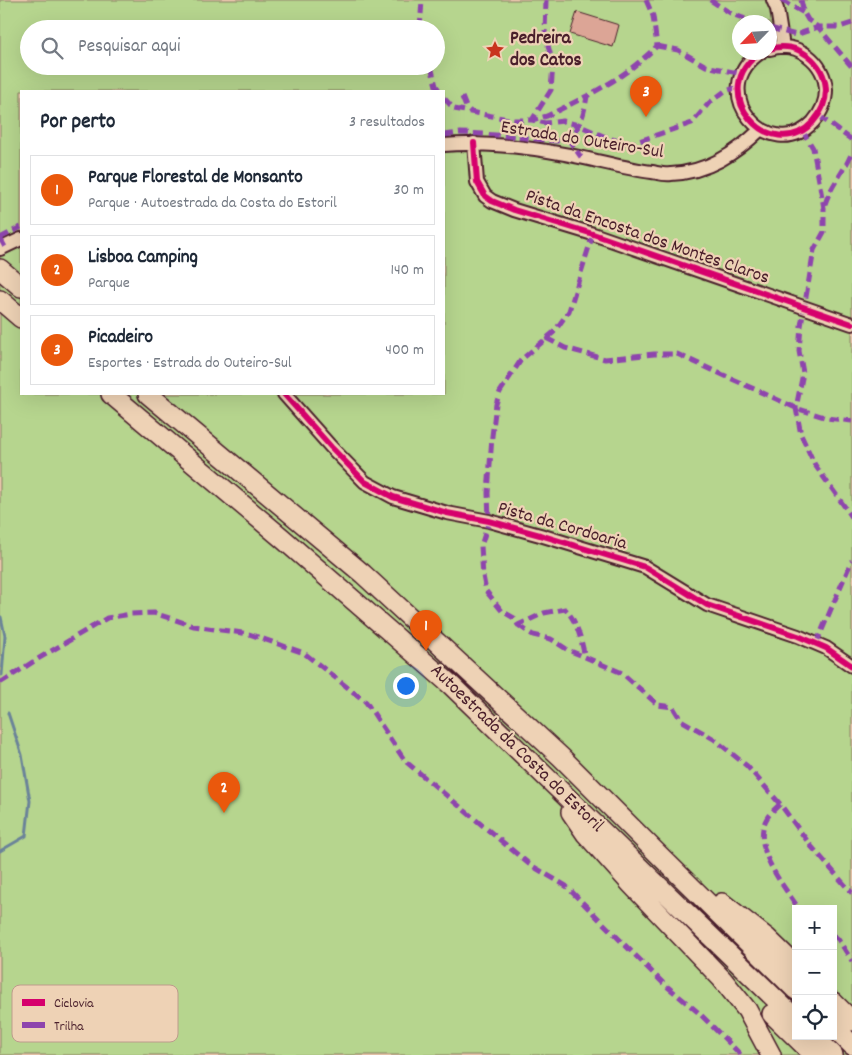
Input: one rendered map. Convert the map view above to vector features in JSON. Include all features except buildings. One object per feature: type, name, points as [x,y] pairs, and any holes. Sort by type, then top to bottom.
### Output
[{"type":"highway","points":[[0,269],[20,285]]},
{"type":"highway","points":[[0,300],[20,317]]},
{"type":"highway","name":"Autoestrada da Costa do Estoril","points":[[112,395],[282,538],[444,679],[792,1015]]},
{"type":"highway","name":"Autoestrada da Costa do Estoril","points":[[149,395],[363,574],[561,756],[792,986]]},
{"type":"highway","points":[[549,780],[586,834],[722,979],[747,1010],[771,1055]]},
{"type":"highway","points":[[656,852],[767,938],[792,962]]},
{"type":"highway","points":[[692,919],[743,984],[814,1055]]},
{"type":"highway","points":[[837,1006],[852,1021]]},
{"type":"highway","points":[[837,1030],[852,1045]]},
{"type":"highway","points":[[817,1040],[833,1055]]},
{"type":"street","points":[[773,0],[777,8],[783,47]]},
{"type":"street","points":[[752,60],[742,74],[739,86],[739,99],[744,112],[751,122],[761,129],[782,135],[802,130],[811,124],[824,105],[826,92],[824,78],[818,66],[809,56],[797,50],[783,47],[777,48]]},
{"type":"street","name":"Estrada do Outeiro-Sul","points":[[445,145],[474,144],[547,151],[634,169],[669,174],[699,170],[726,159],[761,129]]},
{"type":"street","name":"Pista da Encosta dos Montes Claros","points":[[474,144],[477,182],[485,196],[492,201],[852,324]]},
{"type":"street","points":[[0,250],[20,240]]},
{"type":"street","name":"Pista da Cordoaria","points":[[285,395],[365,482],[393,498],[447,513],[489,521],[645,567],[707,605],[807,640],[826,648],[852,666]]},
{"type":"green space","points":[[0,0],[852,0],[852,1055],[0,1055]]},
{"type":"waterway","points":[[1,617],[5,636],[2,675]]},
{"type":"waterway","points":[[0,851],[26,836],[30,801],[22,755],[8,713]]},
{"type":"marked path","points":[[421,20],[422,0]]},
{"type":"marked path","points":[[546,0],[545,34],[553,64],[551,90],[532,120],[545,123],[563,121],[630,144],[692,123],[709,103],[725,91],[739,87]]},
{"type":"marked path","points":[[646,0],[653,16],[657,46]]},
{"type":"marked path","points":[[710,0],[735,15]]},
{"type":"marked path","points":[[781,0],[804,13]]},
{"type":"marked path","points":[[801,0],[808,20],[818,27],[852,67]]},
{"type":"marked path","points":[[777,30],[796,35],[818,27],[840,27],[852,23]]},
{"type":"marked path","points":[[657,46],[678,50],[706,66],[742,74]]},
{"type":"marked path","points":[[445,135],[460,133],[557,141],[564,139],[571,136],[579,125],[587,96],[624,74],[657,46]]},
{"type":"marked path","points":[[433,75],[439,90]]},
{"type":"marked path","points":[[445,99],[454,109],[514,120],[532,120],[547,116],[587,96]]},
{"type":"marked path","points":[[462,97],[466,107],[472,113]]},
{"type":"marked path","points":[[819,116],[852,140]]},
{"type":"marked path","points":[[802,130],[813,148],[824,208],[824,232],[814,250],[801,326],[799,351],[803,373],[796,408],[801,435],[815,465],[852,517]]},
{"type":"marked path","points":[[568,139],[581,157]]},
{"type":"marked path","points":[[825,204],[852,152]]},
{"type":"marked path","points":[[0,238],[20,228]]},
{"type":"marked path","points":[[593,234],[569,311],[554,332],[521,360],[500,392],[496,404],[488,493],[489,521],[481,546],[486,591],[502,611],[514,618],[518,625],[544,613],[565,609],[576,625],[585,657],[622,673],[658,705],[673,707],[681,720],[714,739],[747,766],[780,804],[811,846],[852,893]]},
{"type":"marked path","points":[[0,238],[5,247]]},
{"type":"marked path","points":[[546,338],[565,348],[605,359],[654,354],[677,354],[796,408],[827,418],[852,421]]},
{"type":"marked path","points":[[816,644],[852,560]]},
{"type":"marked path","points":[[0,683],[107,618],[131,614],[154,613],[194,626],[249,634],[304,653],[366,702],[405,761],[529,864],[566,886],[663,983],[699,1013],[741,1055]]},
{"type":"marked path","points":[[518,625],[533,635],[551,639],[568,650],[585,657]]},
{"type":"marked path","points":[[780,804],[767,818],[763,829],[763,841],[771,866],[796,905]]},
{"type":"marked path","points":[[837,938],[852,961]]},
{"type":"cycle path","points":[[753,60],[745,68],[739,86],[741,103],[749,118],[763,130],[779,136],[796,134],[813,122],[821,111],[826,94],[824,80],[821,71],[808,56],[790,48],[777,48]]},
{"type":"cycle path","points":[[474,143],[477,182],[485,196],[492,201],[852,324]]},
{"type":"cycle path","points":[[285,395],[365,482],[393,497],[447,513],[489,521],[540,535],[645,567],[707,605],[798,636],[826,648],[852,666]]},
{"type":"place","name":"Pedreira dos Catos","points":[[495,50]]},
{"type":"place","name":"Picadeiro","points":[[646,117]]},
{"type":"place","name":"Parque Florestal de Monsanto","points":[[426,651]]},
{"type":"place","name":"Lisboa Camping","points":[[224,813]]}]
